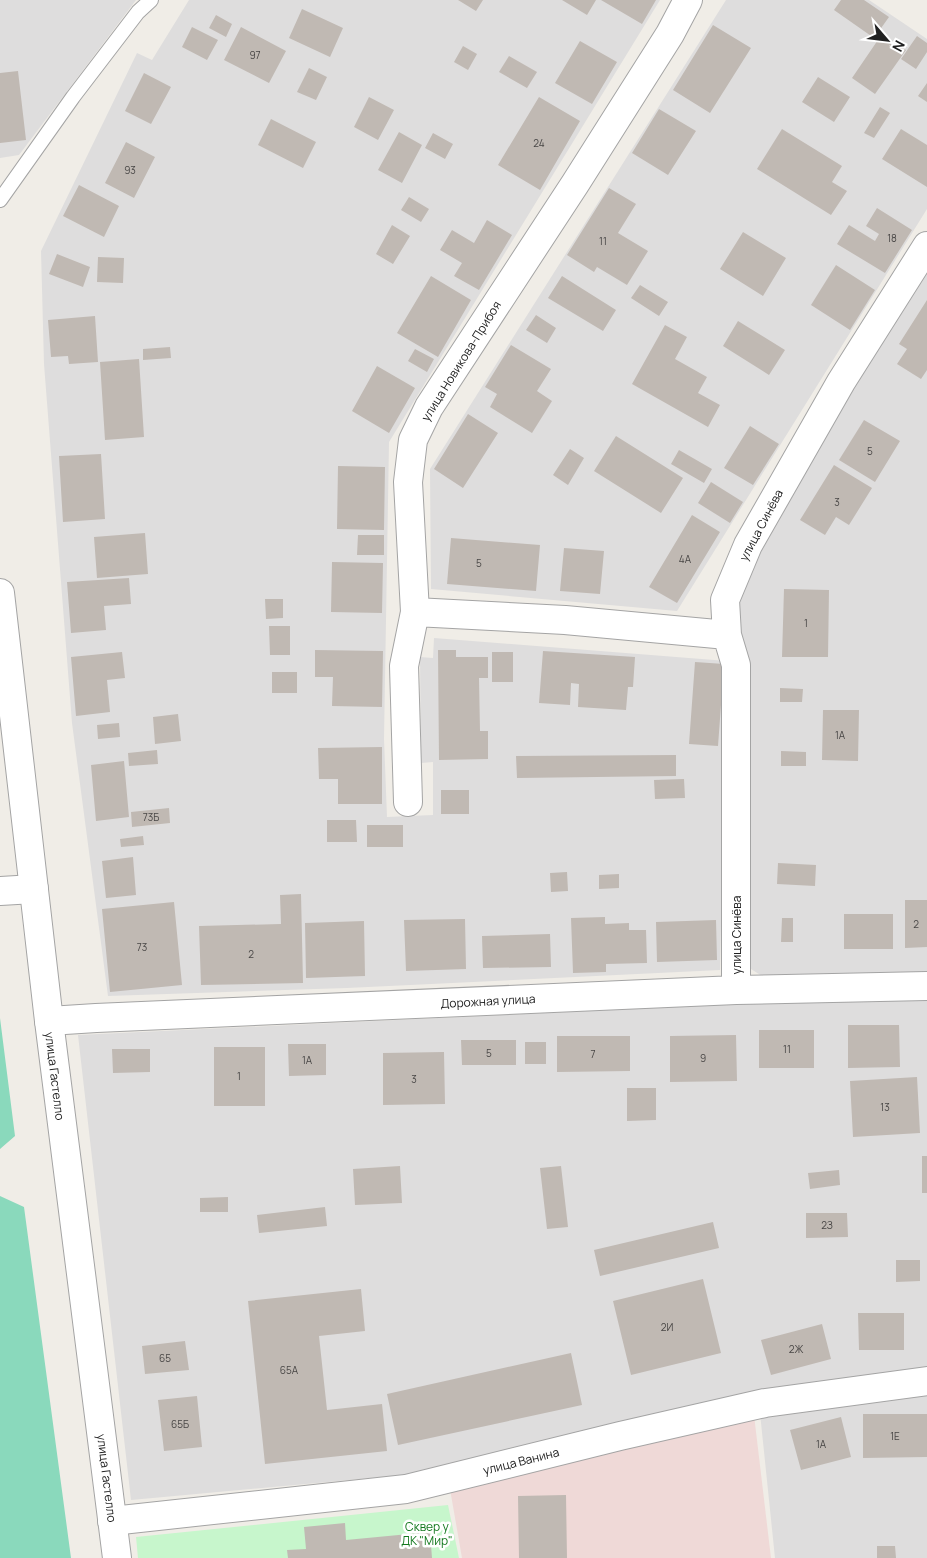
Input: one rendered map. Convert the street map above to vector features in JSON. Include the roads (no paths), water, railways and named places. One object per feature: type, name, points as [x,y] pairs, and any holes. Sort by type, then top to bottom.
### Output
[{"type":"street","name":"улица Новикова-Прибоя","points":[[408,802],[404,666],[415,612],[408,482],[414,440],[429,407],[575,184],[670,34],[688,0]]},
{"type":"street","name":"улица Синёва","points":[[736,990],[736,665],[728,635],[725,600],[748,545],[841,382],[927,246]]},
{"type":"street","name":"улица Гастелло","points":[[0,593],[4,666],[34,889],[48,1021],[117,1558]]},
{"type":"street","points":[[415,612],[565,620],[728,635]]},
{"type":"street","points":[[0,892],[34,889]]},
{"type":"street","name":"Дорожная улица","points":[[48,1021],[736,990],[927,986]]},
{"type":"street","name":"улица Ванина","points":[[112,1521],[406,1489],[620,1436],[765,1403],[927,1381]]},
{"type":"lane","points":[[0,200],[72,97],[138,12],[151,0]]},
{"type":"park label","name":"Сквер у ДК \"Мир\"","points":[[427,1533]]}]
